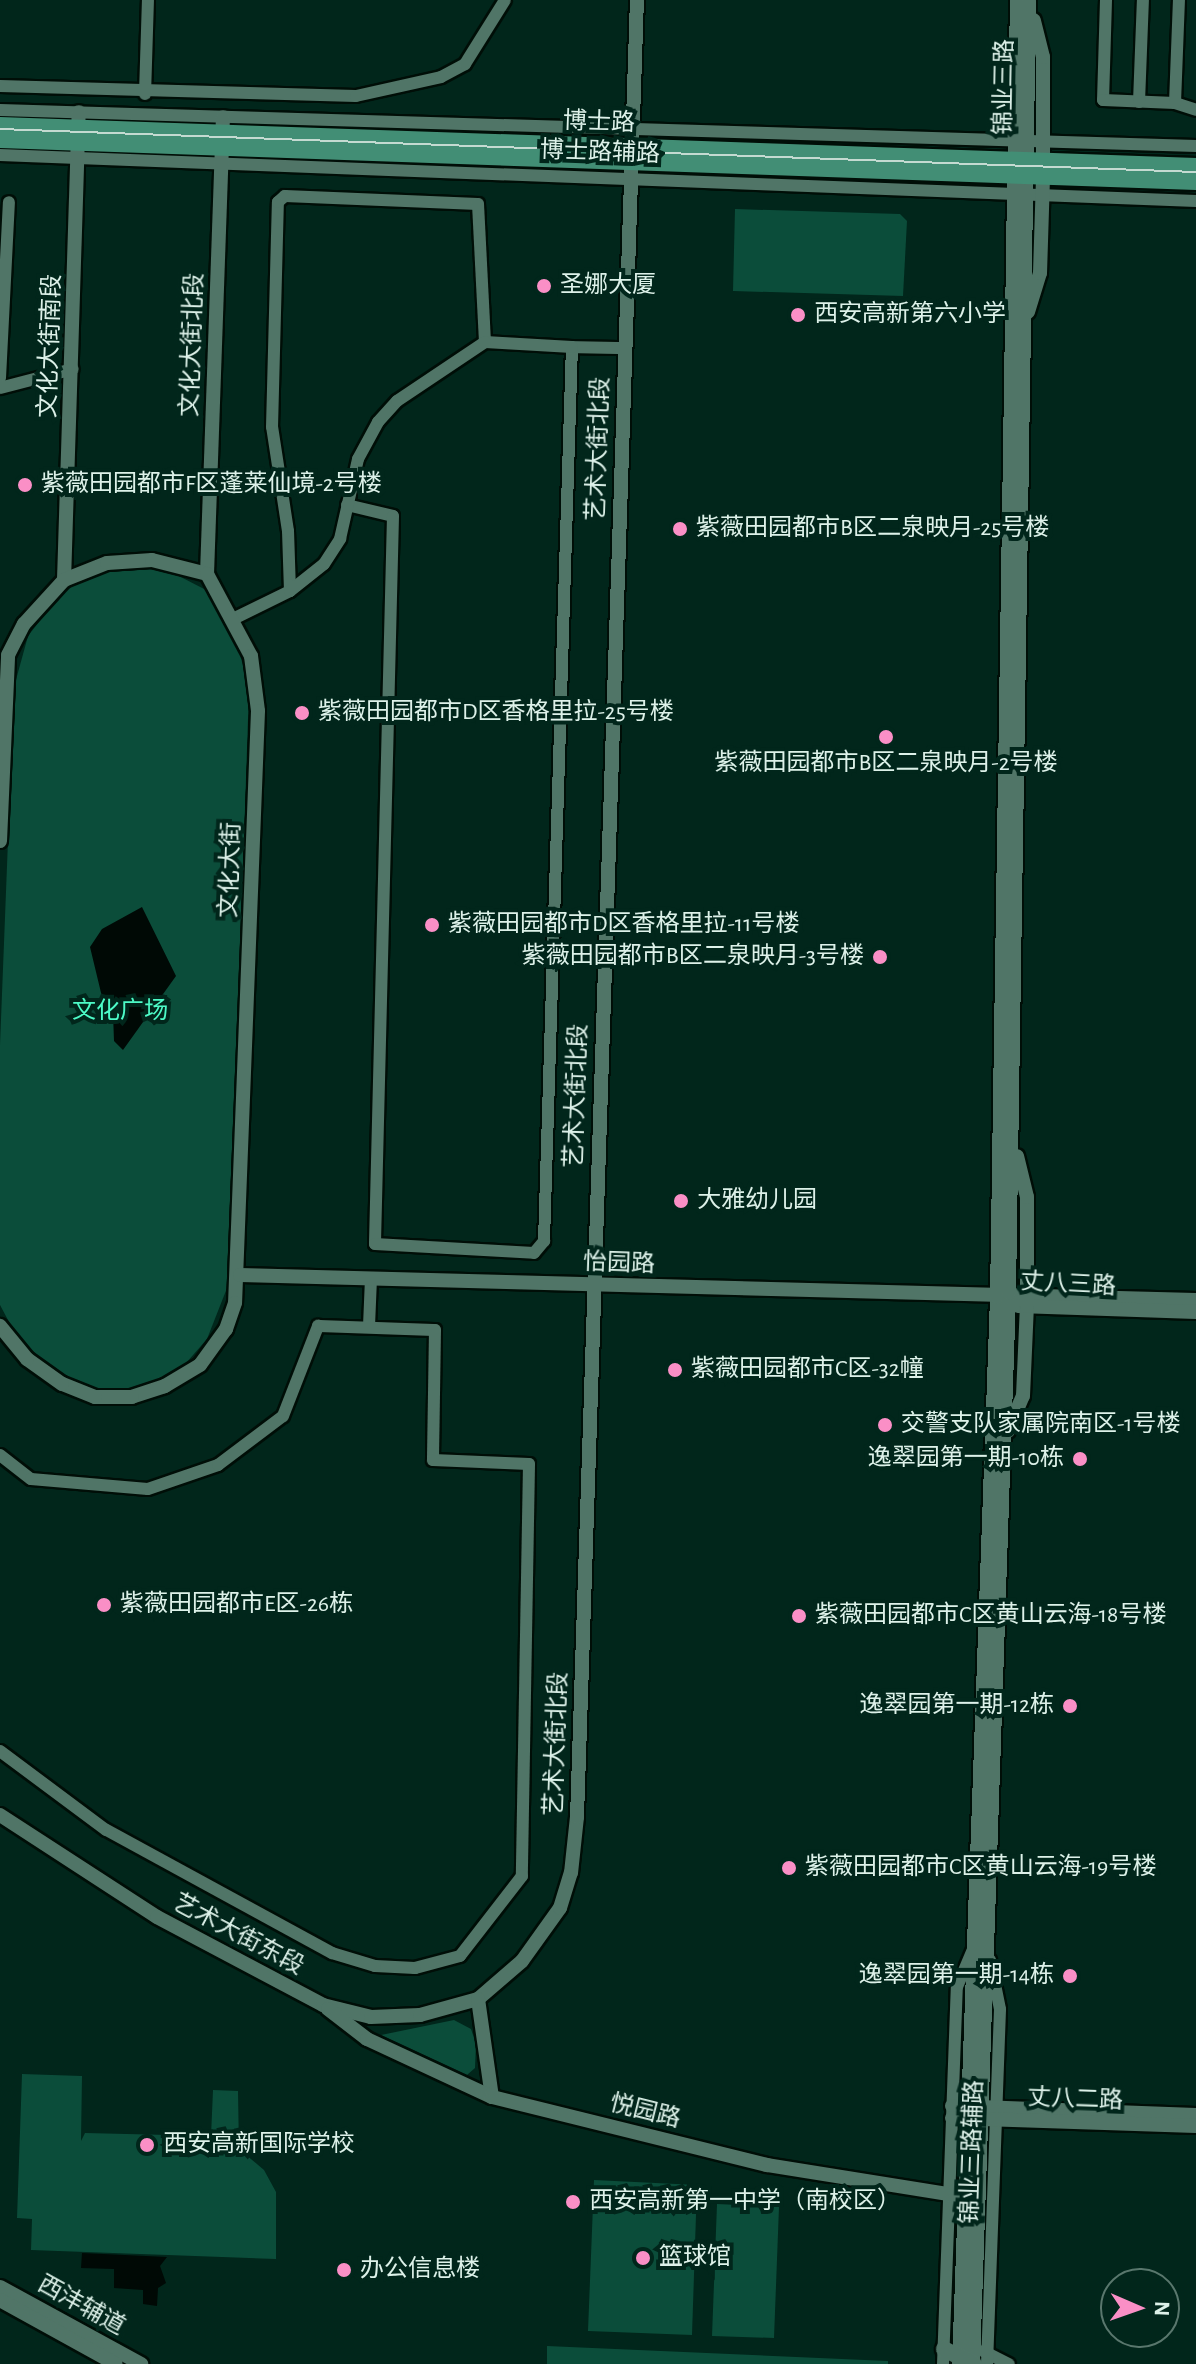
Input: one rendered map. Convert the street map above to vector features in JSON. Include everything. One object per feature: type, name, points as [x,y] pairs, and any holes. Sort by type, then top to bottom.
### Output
[{"type":"main road","name":"博士路","points":[[0,126],[79,135],[223,140],[1026,165],[1196,167]]},
{"type":"main road","name":"博士路","points":[[0,139],[79,135]]},
{"type":"main road","name":"博士路","points":[[1026,165],[1196,181]]},
{"type":"street","points":[[145,94],[148,0]]},
{"type":"street","points":[[0,86],[145,94],[356,96],[441,77],[465,64],[505,0]]},
{"type":"street","name":"艺术大街北段","points":[[478,1999],[541,1939],[571,1873],[577,1817],[637,0]]},
{"type":"street","name":"锦业三路","points":[[1017,0],[1026,165]]},
{"type":"street","name":"锦业三路","points":[[1026,165],[1029,0]]},
{"type":"street","points":[[1106,0],[1103,100],[1175,103],[1196,110]]},
{"type":"street","points":[[1139,102],[1143,0]]},
{"type":"street","points":[[1175,103],[1179,0]]},
{"type":"street","name":"博士路辅路","points":[[0,110],[79,135],[632,154],[1026,165],[1196,146]]},
{"type":"street","name":"博士路辅路","points":[[0,155],[79,135]]},
{"type":"street","name":"文化大街南段","points":[[64,580],[79,135]]},
{"type":"street","name":"文化大街北段","points":[[207,574],[223,140]]},
{"type":"street","points":[[1023,330],[1040,273],[1043,198],[1026,165]]},
{"type":"street","points":[[1009,2364],[982,2354],[961,2361],[964,2196],[974,2112],[1012,1137],[1026,165]]},
{"type":"street","points":[[980,1946],[1004,1439],[1026,165]]},
{"type":"street","name":"博士路辅路","points":[[1026,165],[1043,198],[1196,201]]},
{"type":"street","points":[[290,591],[288,531],[272,427],[278,202],[285,196],[478,204],[485,342]]},
{"type":"street","points":[[0,378],[9,202]]},
{"type":"street","points":[[235,618],[290,591],[324,564],[340,539],[358,459],[378,422],[397,401],[485,342],[625,348]]},
{"type":"street","points":[[347,505],[393,516],[375,1244],[534,1253],[544,1241],[572,347]]},
{"type":"street","points":[[0,388],[73,369]]},
{"type":"street","points":[[0,841],[8,655],[24,624],[64,580],[80,571],[134,559],[207,574]]},
{"type":"street","name":"文化大街","points":[[0,1326],[27,1359],[62,1384],[95,1397],[132,1397],[165,1386],[200,1365],[226,1329],[240,1275],[258,711],[256,675],[235,618],[207,574]]},
{"type":"street","points":[[1004,1439],[1023,1396],[1026,1300],[1027,1197],[1012,1137]]},
{"type":"street","name":"怡园路","points":[[240,1275],[1005,1298]]},
{"type":"street","points":[[369,1326],[371,1279]]},
{"type":"street","name":"丈八三路","points":[[1005,1298],[1196,1312]]},
{"type":"street","name":"丈八三路","points":[[1026,1300],[1196,1300]]},
{"type":"street","points":[[0,1455],[31,1479],[148,1489],[218,1465],[283,1416],[318,1326],[435,1330],[433,1460],[529,1464],[522,1876],[460,1956],[395,1968],[332,1953],[106,1830],[0,1751]]},
{"type":"street","name":"艺术大街东段","points":[[0,1815],[157,1917],[323,2005],[395,2019],[478,1999]]},
{"type":"street","name":"锦业三路辅路","points":[[964,2196],[952,2112],[957,1987],[980,1946]]},
{"type":"street","name":"锦业三路辅路","points":[[980,1946],[1000,2009],[997,2113],[982,2354]]},
{"type":"street","points":[[478,1999],[492,2097]]},
{"type":"street","name":"悦园路","points":[[323,2005],[367,2039],[492,2097],[767,2165],[964,2196]]},
{"type":"street","name":"丈八二路","points":[[952,2112],[1196,2126]]},
{"type":"street","name":"丈八二路","points":[[997,2113],[1196,2115]]},
{"type":"street","points":[[964,2196],[982,2354]]},
{"type":"street","name":"西沣辅道","points":[[0,2287],[141,2364]]},
{"type":"street","name":"西沣辅道","points":[[0,2300],[116,2364]]},
{"type":"green space","points":[[735,209],[900,214],[907,221],[903,296],[733,291]]},
{"type":"green space","name":"文化广场","points":[[139,567],[171,572],[210,592],[235,635],[249,689],[229,1283],[207,1339],[180,1370],[137,1389],[93,1389],[50,1368],[16,1335],[0,1305],[0,1045],[14,687],[28,636],[64,589],[109,570]]},
{"type":"green space","points":[[454,2020],[471,2029],[476,2044],[475,2068],[467,2075],[381,2035]]},
{"type":"green space","points":[[22,2074],[82,2076],[81,2141],[85,2133],[211,2136],[213,2090],[238,2091],[239,2149],[264,2170],[276,2192],[276,2259],[31,2250],[32,2219],[17,2218]]},
{"type":"green space","name":"篮球馆","points":[[594,2180],[697,2185],[692,2335],[588,2331]]},
{"type":"green space","points":[[717,2204],[779,2207],[774,2338],[712,2336]]},
{"type":"green space","points":[[547,2346],[888,2361],[888,2364],[547,2364]]},
{"type":"shaded area","points":[[142,907],[176,976],[123,1050],[114,1041],[113,1013],[103,1001],[90,947],[102,929]]},
{"type":"shaded area","points":[[82,2253],[167,2257],[160,2266],[166,2283],[158,2288],[157,2306],[143,2304],[143,2290],[114,2288],[114,2269],[81,2268]]},
{"type":"tram line","points":[[0,129],[1196,172]]},
{"type":"place","name":"圣娜大厦","points":[[544,286]]},
{"type":"place","name":"西安高新第六小学","points":[[798,315]]},
{"type":"place","name":"紫薇田园都市F区蓬莱仙境-2号楼","points":[[25,485]]},
{"type":"place","name":"紫薇田园都市B区二泉映月-25号楼","points":[[680,529]]},
{"type":"place","name":"紫薇田园都市D区香格里拉-25号楼","points":[[302,713]]},
{"type":"place","name":"紫薇田园都市B区二泉映月-2号楼","points":[[886,737]]},
{"type":"place","name":"紫薇田园都市D区香格里拉-11号楼","points":[[432,925]]},
{"type":"place","name":"紫薇田园都市B区二泉映月-3号楼","points":[[880,957]]},
{"type":"place","name":"大雅幼儿园","points":[[681,1201]]},
{"type":"place","name":"紫薇田园都市C区-32幢","points":[[675,1370]]},
{"type":"place","name":"交警支队家属院南区-1号楼","points":[[885,1425]]},
{"type":"place","name":"逸翠园第一期-10栋","points":[[1080,1459]]},
{"type":"place","name":"紫薇田园都市E区-26栋","points":[[104,1605]]},
{"type":"place","name":"紫薇田园都市C区黄山云海-18号楼","points":[[799,1616]]},
{"type":"place","name":"逸翠园第一期-12栋","points":[[1070,1706]]},
{"type":"place","name":"紫薇田园都市C区黄山云海-19号楼","points":[[789,1868]]},
{"type":"place","name":"逸翠园第一期-14栋","points":[[1070,1976]]},
{"type":"place","name":"西安高新国际学校","points":[[147,2145]]},
{"type":"place","name":"西安高新第一中学（南校区）","points":[[573,2202]]},
{"type":"place","name":"篮球馆","points":[[643,2258]]},
{"type":"place","name":"办公信息楼","points":[[344,2270]]}]
